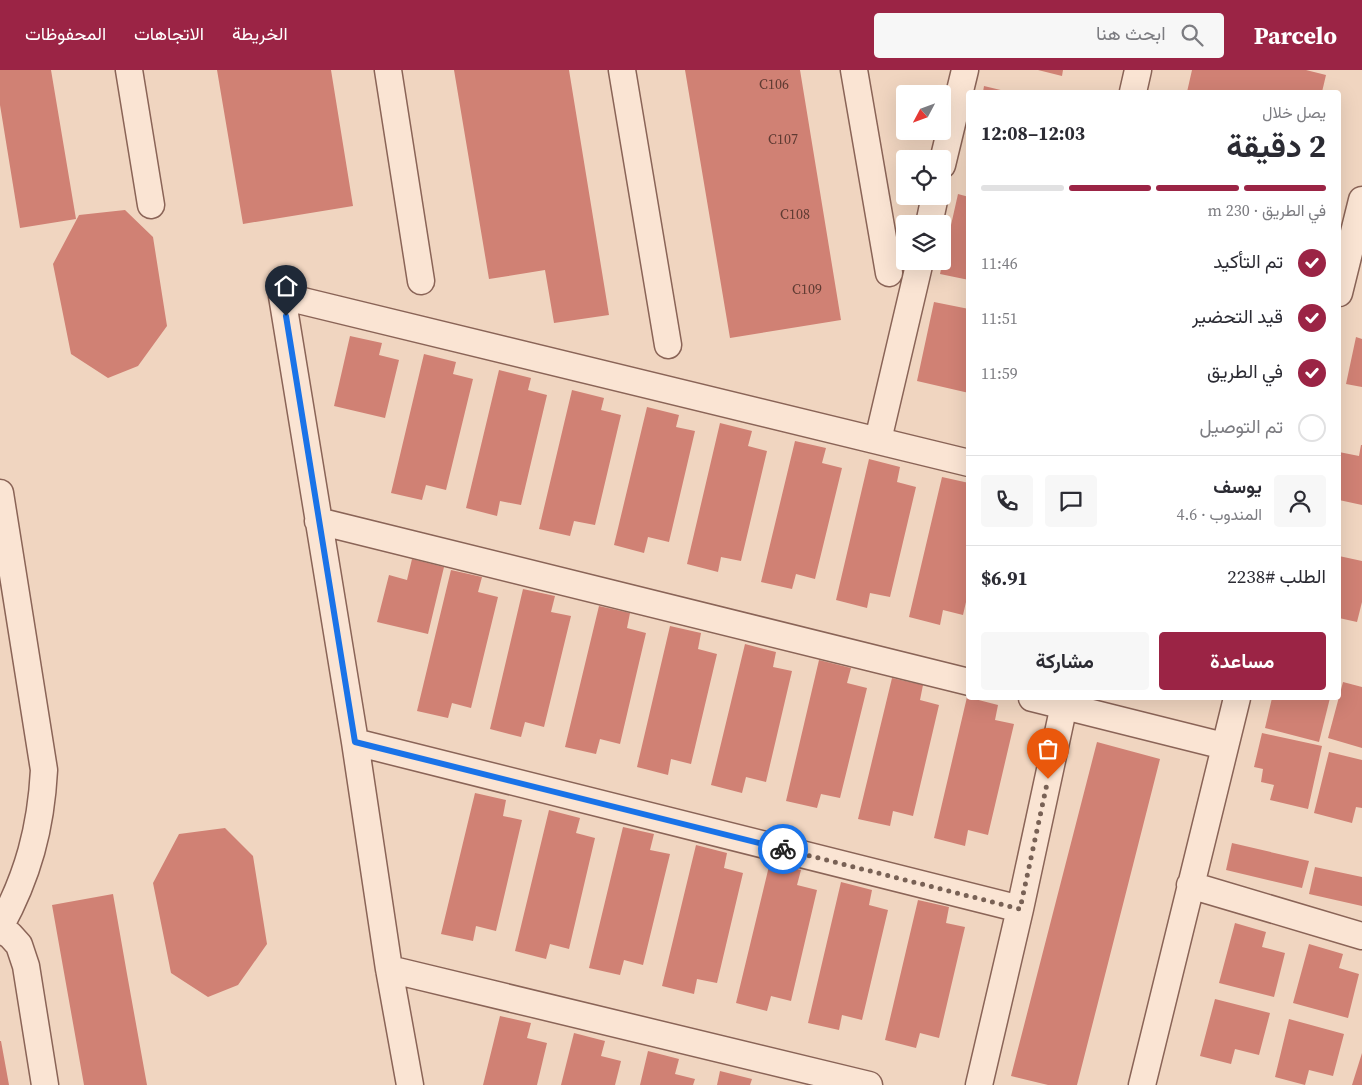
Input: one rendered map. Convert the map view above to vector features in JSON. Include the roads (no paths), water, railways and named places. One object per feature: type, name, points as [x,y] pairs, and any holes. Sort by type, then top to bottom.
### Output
[{"type":"street","points":[[129,70],[151,205]]},
{"type":"street","points":[[388,70],[421,281]]},
{"type":"street","points":[[622,70],[668,345]]},
{"type":"street","points":[[854,70],[889,273]]},
{"type":"street","points":[[946,150],[965,70]]},
{"type":"street","points":[[1133,90],[1138,70]]},
{"type":"street","points":[[1341,285],[1362,200]]},
{"type":"street","points":[[878,440],[918,270]]},
{"type":"street","points":[[410,1085],[388,969],[355,742],[282,296],[966,462]]},
{"type":"street","points":[[0,493],[44,770],[43,798],[32,853],[23,879],[0,929],[10,935],[19,945],[26,966],[45,1085]]},
{"type":"street","points":[[318,521],[966,681]]},
{"type":"street","points":[[1041,700],[1224,746]]},
{"type":"street","points":[[1142,1085],[1236,700]]},
{"type":"street","points":[[979,1085],[1020,909],[1064,705]]},
{"type":"street","points":[[355,742],[1020,909]]},
{"type":"street","points":[[1190,885],[1362,936]]},
{"type":"street","points":[[388,969],[869,1085]]}]
